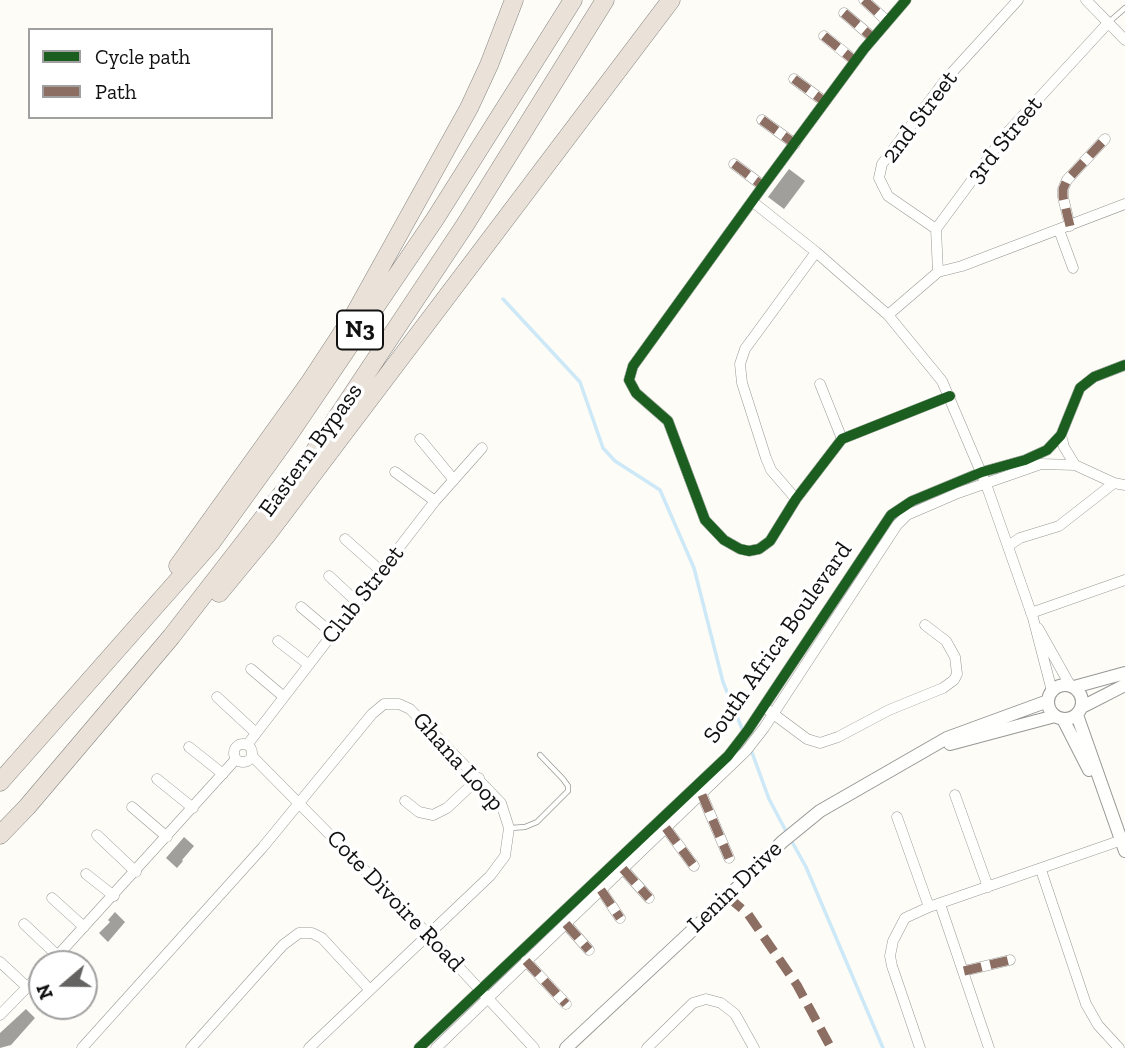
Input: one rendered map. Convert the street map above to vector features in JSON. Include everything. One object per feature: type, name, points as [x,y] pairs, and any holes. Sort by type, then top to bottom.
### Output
[{"type":"highway","points":[[122,642],[271,438],[354,315],[469,108],[514,0]]},
{"type":"highway","name":"Eastern Bypass","points":[[0,782],[211,543],[286,439],[435,219],[573,0]]},
{"type":"highway","name":"Eastern Bypass","points":[[0,835],[172,637],[312,455],[465,225],[605,0]]},
{"type":"highway","points":[[172,637],[216,596],[266,536],[671,0]]},
{"type":"street","points":[[864,0],[887,21]]},
{"type":"street","points":[[906,0],[855,61],[763,186],[634,366],[629,380],[636,393],[668,421],[705,520],[724,540],[749,551],[771,541],[796,499],[842,439],[950,396]]},
{"type":"street","name":"2nd Street","points":[[936,229],[884,191],[879,178],[882,164],[946,79],[1018,0]]},
{"type":"street","points":[[1086,0],[1125,40]]},
{"type":"street","points":[[844,13],[873,38]]},
{"type":"street","name":"3rd Street","points":[[936,229],[1006,134],[1108,23]]},
{"type":"street","points":[[824,36],[855,61]]},
{"type":"street","points":[[794,79],[825,102]]},
{"type":"street","points":[[762,120],[795,144]]},
{"type":"street","points":[[1070,226],[1063,189],[1067,180],[1105,139]]},
{"type":"street","points":[[734,164],[763,186]]},
{"type":"street","points":[[753,202],[816,251],[888,315],[937,372],[982,472],[1032,616],[1051,711],[1059,717],[1110,811],[1124,844],[988,887],[905,918],[895,934],[891,951],[892,966],[920,1048]]},
{"type":"street","points":[[888,315],[938,272],[962,266],[1125,204]]},
{"type":"street","points":[[936,229],[938,272]]},
{"type":"street","points":[[1059,230],[1073,268]]},
{"type":"street","points":[[796,499],[772,470],[766,457],[742,383],[740,364],[745,349],[816,251]]},
{"type":"street","name":"South Africa Boulevard","points":[[419,1048],[733,749],[891,515],[912,501],[982,472],[1037,456],[1047,450],[1061,435],[1080,388],[1094,377],[1125,365]]},
{"type":"street","points":[[820,384],[842,439]]},
{"type":"street","points":[[1061,435],[1064,447],[1075,465]]},
{"type":"street","points":[[420,439],[454,480]]},
{"type":"street","name":"Club Street","points":[[247,745],[435,501],[482,448]]},
{"type":"street","name":"South Africa Boulevard","points":[[436,1048],[734,764],[764,728],[901,520],[918,509],[1041,464],[1075,465],[1114,483],[1125,485]]},
{"type":"street","points":[[395,472],[435,501]]},
{"type":"street","points":[[1008,545],[1020,538],[1059,526],[1114,483]]},
{"type":"street","points":[[345,538],[381,571]]},
{"type":"street","points":[[329,576],[358,602]]},
{"type":"street","points":[[1032,616],[1125,580]]},
{"type":"street","points":[[301,607],[333,634]]},
{"type":"street","points":[[1032,616],[1072,686],[1082,696],[1079,711],[1110,811]]},
{"type":"street","points":[[762,708],[807,738],[820,743],[943,688],[954,680],[957,674],[956,657],[946,641],[925,625]]},
{"type":"street","points":[[278,640],[309,665]]},
{"type":"street","points":[[251,669],[284,697]]},
{"type":"street","points":[[923,751],[1050,696],[1060,686],[1072,686],[1125,673]]},
{"type":"street","points":[[923,751],[1079,711],[1125,685]]},
{"type":"street","points":[[217,697],[256,733]]},
{"type":"street","name":"Ghana Loop","points":[[82,1048],[300,803],[372,714],[384,704],[400,704],[410,709],[501,803],[509,828],[508,846],[500,866],[309,1048]]},
{"type":"street","points":[[247,745],[253,751],[252,757],[243,762],[236,759],[235,748],[247,745]]},
{"type":"street","points":[[189,747],[223,774]]},
{"type":"street","name":"Lenin Drive","points":[[566,1048],[794,831],[832,804],[923,751]]},
{"type":"street","name":"Cote Divoire Road","points":[[252,757],[429,935],[534,1048]]},
{"type":"street","points":[[64,950],[236,759]]},
{"type":"street","points":[[405,801],[419,812],[433,815],[447,808],[479,778]]},
{"type":"street","points":[[157,779],[193,808]]},
{"type":"street","points":[[702,795],[729,858]]},
{"type":"street","points":[[955,795],[988,887]]},
{"type":"street","points":[[132,807],[167,837]]},
{"type":"street","points":[[897,817],[929,907]]},
{"type":"street","points":[[666,828],[694,866]]},
{"type":"street","points":[[97,835],[136,872]]},
{"type":"street","points":[[623,869],[649,898]]},
{"type":"street","points":[[1041,870],[1086,1004],[1094,1020],[1119,1048]]},
{"type":"street","points":[[86,874],[114,895]]},
{"type":"street","points":[[601,890],[620,918]]},
{"type":"street","points":[[52,898],[85,927]]},
{"type":"street","points":[[940,904],[989,1048]]},
{"type":"street","points":[[24,924],[52,950]]},
{"type":"street","points":[[566,924],[589,950]]},
{"type":"street","points":[[191,1048],[283,945],[299,933],[312,933],[322,938],[370,990]]},
{"type":"street","points":[[964,971],[1010,960]]},
{"type":"street","points":[[526,961],[566,1004]]},
{"type":"street","points":[[0,962],[27,987],[0,1015]]},
{"type":"street","points":[[647,1048],[689,1006],[702,999],[721,1003],[735,1014],[754,1048]]},
{"type":"lane","points":[[1108,23],[1125,8]]},
{"type":"lane","points":[[509,828],[524,827],[537,822],[567,795],[566,783],[540,755]]},
{"type":"building","points":[[789,169],[805,181],[784,209],[768,197]]},
{"type":"building","points":[[184,837],[194,846],[177,868],[166,858]]},
{"type":"building","points":[[115,912],[125,922],[108,942],[99,933]]},
{"type":"building","points":[[26,1009],[28,1020],[33,1020],[11,1045],[0,1048],[0,1033]]},
{"type":"waterway","points":[[503,299],[580,382],[603,448],[615,461],[660,490],[694,568],[723,682],[743,731]]},
{"type":"waterway","points":[[750,747],[769,799],[787,833]]},
{"type":"waterway","points":[[791,840],[806,867],[883,1048]]},
{"type":"marked path","points":[[864,0],[887,21]]},
{"type":"marked path","points":[[844,13],[873,38]]},
{"type":"marked path","points":[[824,36],[855,61]]},
{"type":"marked path","points":[[794,79],[825,102]]},
{"type":"marked path","points":[[762,120],[795,144]]},
{"type":"marked path","points":[[1070,226],[1063,189],[1067,180],[1105,139]]},
{"type":"marked path","points":[[734,164],[763,186]]},
{"type":"marked path","points":[[702,795],[729,858]]},
{"type":"marked path","points":[[666,828],[694,866]]},
{"type":"marked path","points":[[623,869],[649,898]]},
{"type":"marked path","points":[[601,890],[620,918]]},
{"type":"marked path","points":[[728,897],[748,914],[797,985],[831,1048]]},
{"type":"marked path","points":[[566,924],[589,950]]},
{"type":"marked path","points":[[964,971],[1010,960]]},
{"type":"marked path","points":[[526,961],[566,1004]]},
{"type":"cycle path","points":[[906,0],[864,49],[763,186],[633,366],[629,380],[636,393],[668,421],[705,520],[724,540],[749,551],[759,549],[770,541],[796,499],[842,439],[950,396]]},
{"type":"cycle path","points":[[419,1048],[728,756],[891,515],[912,501],[982,472],[1025,460],[1047,450],[1061,435],[1080,388],[1094,377],[1125,365]]}]
